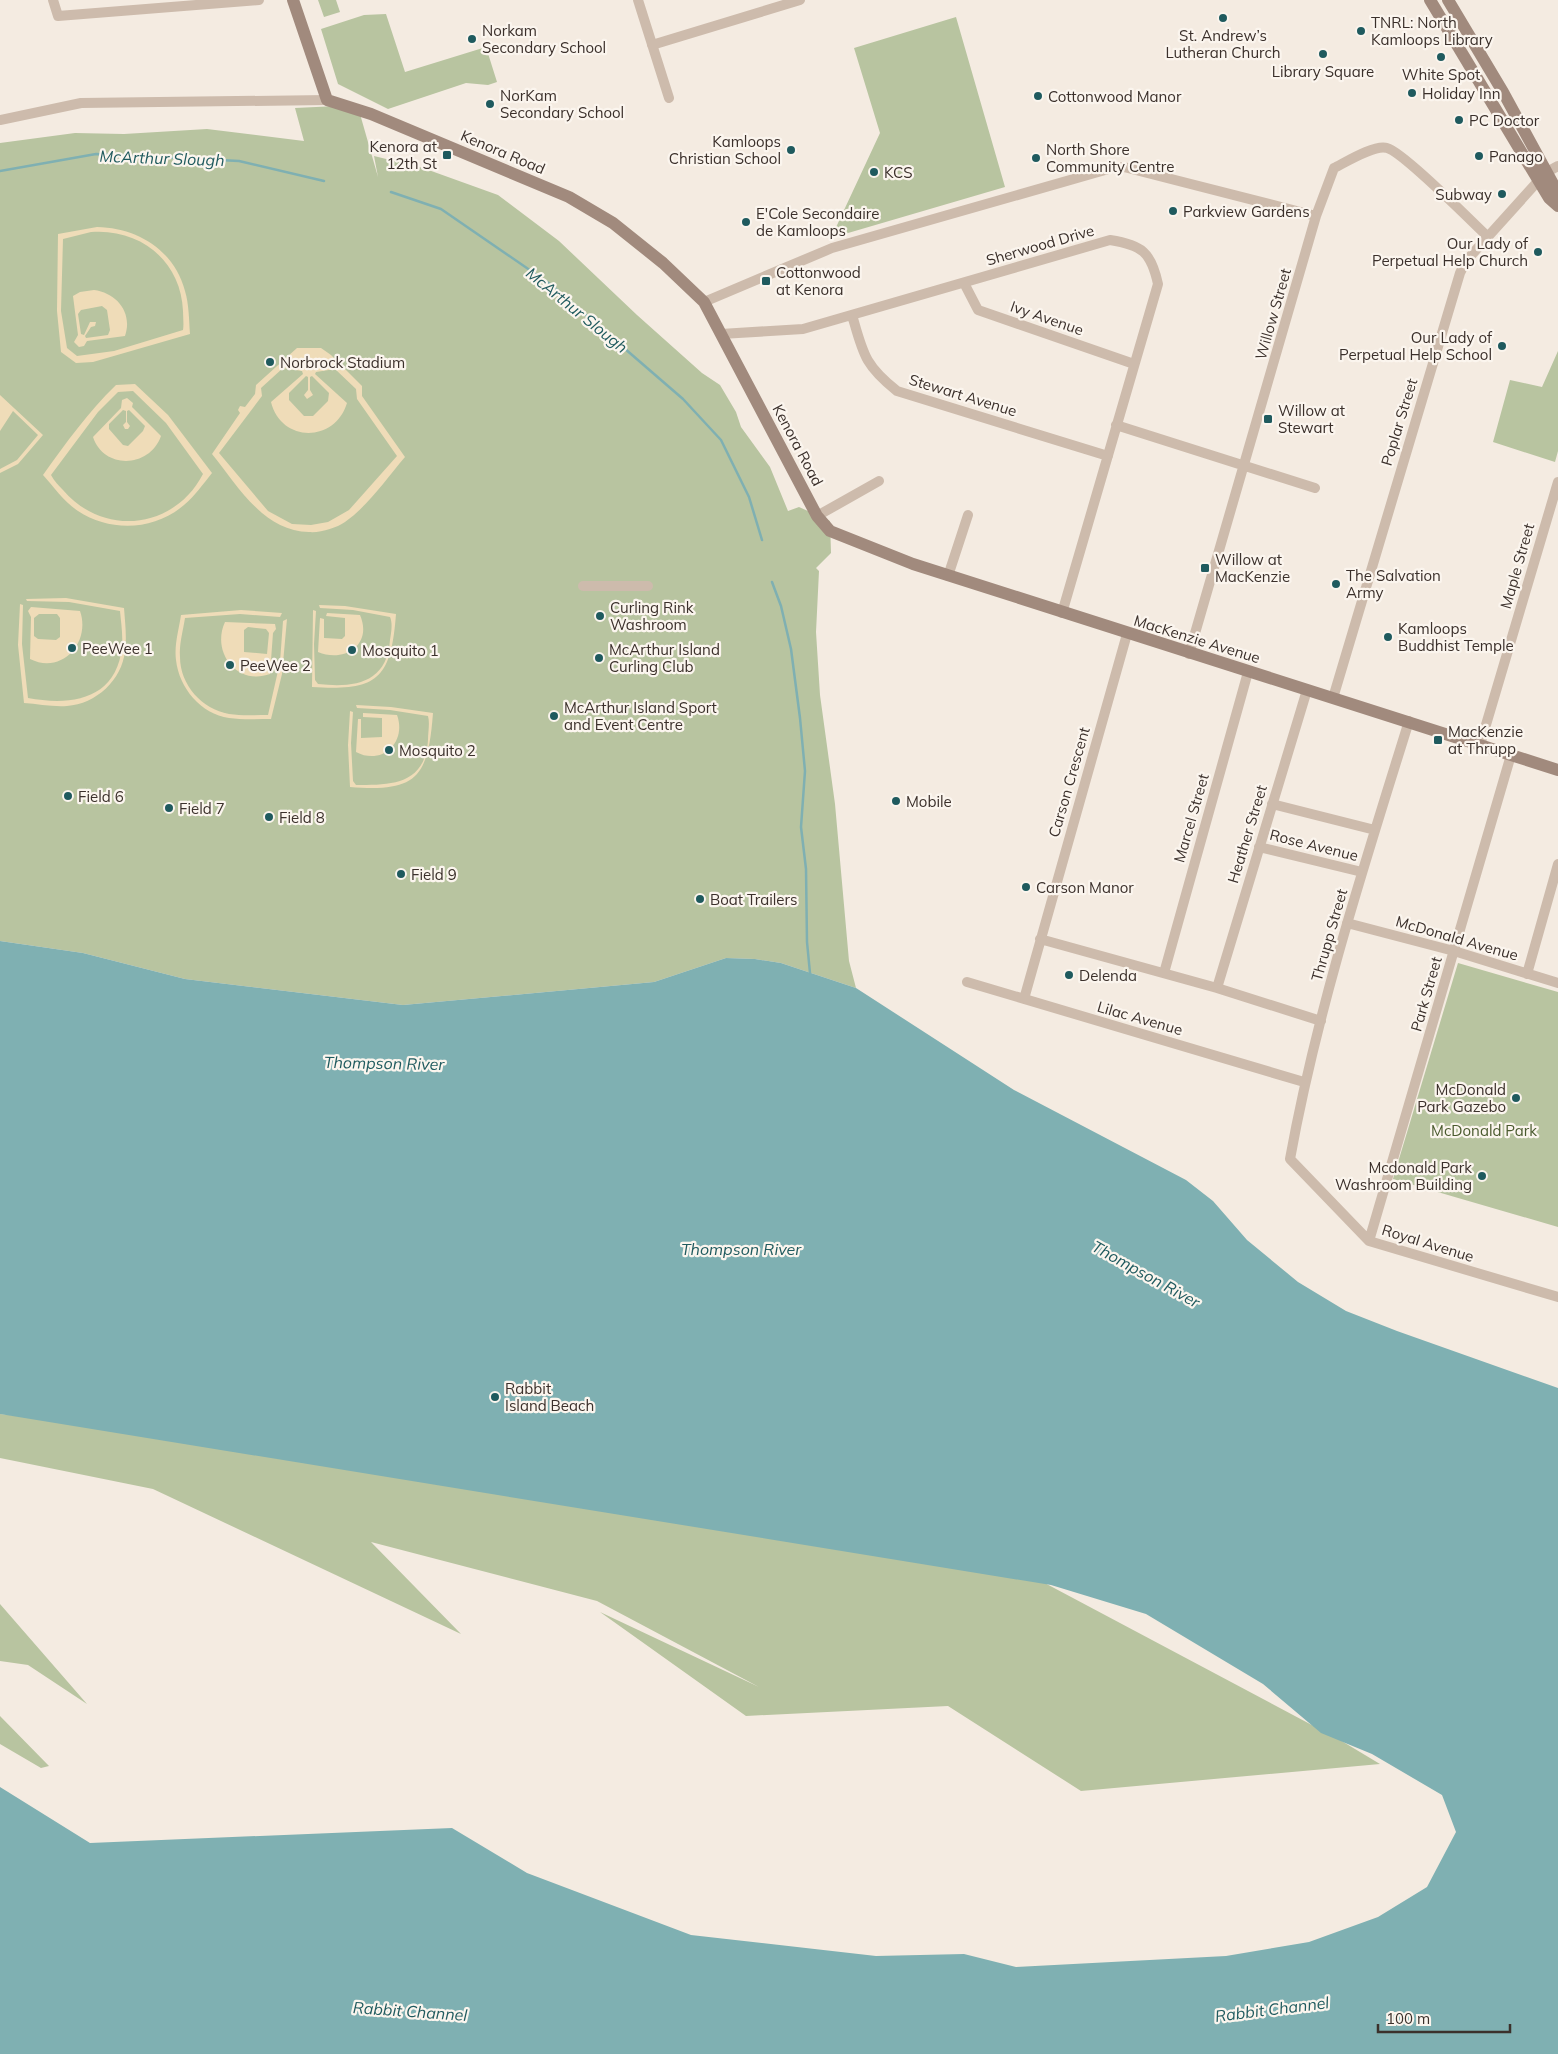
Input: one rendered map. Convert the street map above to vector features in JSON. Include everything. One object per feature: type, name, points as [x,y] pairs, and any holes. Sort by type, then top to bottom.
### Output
[{"type":"street","points":[[53,0],[58,16],[259,0]]},
{"type":"street","points":[[293,0],[326,100]]},
{"type":"street","points":[[638,0],[669,98]]},
{"type":"street","points":[[652,45],[800,0]]},
{"type":"street","points":[[1430,0],[1548,173],[1550,198],[1558,206]]},
{"type":"street","points":[[1448,0],[1503,92],[1558,193]]},
{"type":"street","name":"Kenora Road","points":[[0,120],[81,103],[326,100],[371,114],[569,197],[613,223],[662,263],[704,302],[817,516],[830,531]]},
{"type":"street","name":"Willow Street","points":[[1189,654],[1316,216],[1334,168],[1376,148],[1386,147],[1404,160],[1487,236]]},
{"type":"street","points":[[704,302],[832,248],[1112,168],[1124,167],[1316,216]]},
{"type":"street","name":"Poplar Street","points":[[1333,698],[1460,273],[1466,261],[1487,236],[1548,173]]},
{"type":"street","name":"Sherwood Drive","points":[[721,334],[803,330],[1110,240],[1131,244],[1145,252],[1153,263],[1158,284],[1062,613]]},
{"type":"street","name":"Ivy Avenue","points":[[964,283],[978,310],[1134,364]]},
{"type":"street","name":"Stewart Avenue","points":[[852,315],[865,359],[876,374],[897,391],[1108,456]]},
{"type":"street","points":[[1116,425],[1315,488]]},
{"type":"street","points":[[817,516],[879,481]]},
{"type":"street","name":"Maple Street","points":[[1480,745],[1558,482]]},
{"type":"street","points":[[948,576],[968,515]]},
{"type":"street","name":"MacKenzie Avenue","points":[[830,531],[948,576],[1558,770]]},
{"type":"street","points":[[583,586],[648,586]]},
{"type":"street","name":"Carson Crescent","points":[[1024,999],[1127,634]]},
{"type":"street","name":"Marcel Street","points":[[1164,973],[1248,672]]},
{"type":"street","name":"Heather Street","points":[[1217,988],[1307,690]]},
{"type":"street","name":"Thrupp Street","points":[[1290,1159],[1304,1082],[1347,923],[1409,722]]},
{"type":"street","name":"Park Street","points":[[1369,1241],[1511,755]]},
{"type":"street","points":[[1272,804],[1375,830]]},
{"type":"street","name":"Rose Avenue","points":[[1259,847],[1362,872]]},
{"type":"street","points":[[1527,974],[1558,864]]},
{"type":"street","name":"McDonald Avenue","points":[[1347,923],[1558,983]]},
{"type":"street","points":[[1040,939],[1217,988],[1321,1021]]},
{"type":"street","name":"Lilac Avenue","points":[[967,982],[1304,1082]]},
{"type":"street","name":"Royal Avenue","points":[[1290,1159],[1369,1241],[1558,1297]]},
{"type":"green space","points":[[318,0],[336,0],[340,12],[324,17]]},
{"type":"green space","points":[[386,14],[405,72],[486,47],[497,82],[488,85],[466,83],[388,109],[338,84],[321,29],[364,15]]},
{"type":"green space","points":[[956,17],[1005,187],[831,238],[880,133],[854,48]]},
{"type":"green space","points":[[337,106],[360,114],[378,177],[374,156],[423,168],[498,195],[559,241],[637,315],[702,373],[720,385],[736,412],[741,427],[770,467],[788,511],[799,507],[830,521],[831,553],[816,568],[819,571],[816,632],[820,695],[835,804],[849,961],[856,988],[781,963],[755,959],[726,958],[654,982],[403,1005],[185,979],[83,953],[0,941],[0,143],[75,133],[124,134],[207,129],[304,141],[295,108]]},
{"type":"green space","points":[[1558,351],[1558,451],[1555,462],[1493,442],[1510,380],[1542,387]]},
{"type":"green space","name":"McDonald Park","points":[[1458,963],[1558,992],[1558,1227],[1393,1179]]},
{"type":"green space","points":[[0,1414],[902,1507],[1340,1740],[1380,1764],[1081,1791],[948,1706],[746,1716],[600,1612],[759,1687],[597,1601],[371,1542],[461,1634],[153,1489],[0,1458]]},
{"type":"green space","points":[[0,1604],[87,1704],[28,1665],[0,1661]]},
{"type":"green space","points":[[0,1716],[49,1766],[41,1768],[0,1744]]},
{"type":"sand","points":[[97,227],[112,228],[140,237],[152,244],[163,253],[180,277],[189,312],[190,334],[93,362],[76,363],[61,352],[57,311],[58,234]],"holes":[[[91,232],[109,232],[141,242],[155,251],[166,263],[175,277],[180,293],[183,311],[183,330],[114,351],[77,356],[67,348],[61,311],[63,239]]]},
{"type":"sand","points":[[94,290],[110,295],[116,300],[125,312],[127,320],[125,336],[87,341],[84,346],[79,347],[74,342],[78,335],[73,296],[80,292]],"holes":[[[102,306],[107,310],[110,330],[108,335],[86,338],[85,336],[91,327],[95,326],[96,322],[90,322],[84,335],[81,334],[78,314],[81,310]]]},
{"type":"sand","points":[[297,348],[321,348],[331,355],[362,386],[362,396],[405,457],[369,500],[341,524],[328,530],[309,532],[293,530],[278,524],[253,505],[212,454],[240,413],[238,410],[240,406],[245,407],[255,394],[256,385]],"holes":[[[283,368],[302,371],[303,374],[271,402],[277,415],[285,425],[296,431],[308,433],[320,431],[331,425],[341,416],[347,403],[315,374],[316,372],[335,369],[356,389],[357,399],[397,456],[349,510],[328,522],[311,525],[292,524],[268,511],[219,453],[262,396],[261,388]],[[306,376],[308,377],[308,390],[304,395],[307,399],[313,395],[310,390],[310,377],[312,376],[329,393],[328,401],[313,416],[304,416],[289,400],[289,393]]]},
{"type":"sand","points":[[135,384],[168,415],[212,473],[184,505],[172,514],[146,524],[118,525],[104,523],[91,518],[68,503],[43,475],[87,417],[116,385]],"holes":[[[133,391],[166,423],[203,474],[190,493],[175,507],[157,516],[137,521],[117,520],[98,515],[79,505],[60,487],[51,475],[98,412],[118,392]]]},
{"type":"sand","points":[[0,395],[43,435],[18,464],[0,473],[0,469],[17,460],[38,435],[13,411],[0,431]]},
{"type":"sand","points":[[127,398],[133,403],[132,407],[161,436],[155,447],[147,454],[138,459],[127,461],[116,460],[107,455],[99,448],[93,437],[121,408],[122,400]],"holes":[[[123,410],[126,411],[126,422],[123,425],[125,429],[128,429],[130,426],[127,422],[127,411],[129,410],[145,426],[143,431],[128,446],[123,445],[109,429],[109,424]]]},
{"type":"sand","points":[[66,598],[124,608],[126,640],[123,662],[119,672],[106,689],[88,701],[67,706],[24,703],[18,645],[20,604],[23,605],[22,644],[28,698],[60,701],[89,695],[101,688],[111,678],[118,664],[122,646],[120,611],[69,602],[27,601],[26,599]]},
{"type":"sand","points":[[319,605],[345,606],[396,614],[390,654],[384,667],[376,677],[366,683],[352,687],[312,687],[313,610],[316,611],[314,644],[315,680],[318,684],[344,685],[366,680],[375,674],[382,666],[387,655],[392,628],[390,617],[353,610],[320,608]]},
{"type":"sand","points":[[31,607],[80,611],[81,634],[71,653],[53,663],[42,663],[30,659],[31,617],[28,611]],"holes":[[[39,614],[57,614],[60,618],[60,637],[56,640],[38,639],[34,636],[34,618]]]},
{"type":"sand","points":[[241,610],[282,613],[280,617],[240,614],[185,618],[180,647],[181,667],[188,686],[194,694],[210,707],[229,714],[268,715],[280,662],[283,621],[287,619],[282,674],[271,719],[229,718],[209,711],[193,698],[187,690],[178,670],[176,649],[181,615]]},
{"type":"sand","points":[[327,613],[360,615],[363,635],[354,649],[337,655],[318,652],[320,618],[324,619],[324,638],[342,639],[345,636],[345,618],[326,616]]},
{"type":"sand","points":[[225,622],[275,624],[270,674],[247,675],[238,671],[224,655],[221,644]],"holes":[[[248,627],[266,629],[269,633],[267,654],[244,652],[244,630]]]},
{"type":"sand","points":[[356,705],[391,707],[433,713],[427,753],[422,767],[414,777],[404,783],[390,787],[350,787],[348,745],[350,711],[353,712],[351,743],[353,781],[356,785],[393,783],[413,774],[420,766],[425,755],[428,740],[428,716],[390,710],[357,708]]},
{"type":"sand","points":[[363,713],[397,715],[398,734],[390,749],[383,754],[366,756],[356,752],[358,719],[361,719],[361,738],[382,737],[382,718],[363,717]]},
{"type":"water","name":"Thompson River","points":[[0,941],[83,953],[185,979],[403,1005],[654,982],[726,958],[755,959],[781,963],[856,988],[1014,1090],[1186,1180],[1213,1201],[1247,1240],[1298,1282],[1346,1311],[1558,1388],[1558,2054],[0,2054],[0,1787],[90,1843],[452,1828],[527,1873],[691,1935],[876,1956],[964,1954],[1016,1967],[1226,1956],[1309,1942],[1378,1917],[1427,1887],[1456,1832],[1442,1795],[1372,1754],[1321,1733],[1263,1684],[1146,1614],[1051,1585],[0,1414]]},
{"type":"waterway","name":"McArthur Slough","points":[[0,171],[96,154],[239,161],[324,181]]},
{"type":"waterway","name":"McArthur Slough","points":[[391,192],[441,209],[550,284],[683,399],[721,440],[749,497],[762,540]]},
{"type":"waterway","points":[[772,582],[781,606],[791,649],[800,718],[805,771],[801,827],[806,869],[807,942],[810,973]]},
{"type":"place","name":"St. Andrew’s Lutheran Church","points":[[1223,18]]},
{"type":"place","name":"TNRL: North Kamloops Library","points":[[1361,31]]},
{"type":"place","name":"Norkam Secondary School","points":[[472,39]]},
{"type":"place","name":"Library Square","points":[[1323,54]]},
{"type":"place","name":"White Spot","points":[[1441,57]]},
{"type":"place","name":"Holiday Inn","points":[[1412,93]]},
{"type":"place","name":"Cottonwood Manor","points":[[1038,96]]},
{"type":"place","name":"NorKam Secondary School","points":[[490,104]]},
{"type":"place","name":"PC Doctor","points":[[1459,120]]},
{"type":"place","name":"Kamloops Christian School","points":[[791,150]]},
{"type":"place","name":"Kenora at 12th St","points":[[447,155]]},
{"type":"place","name":"Panago","points":[[1479,156]]},
{"type":"place","name":"North Shore Community Centre","points":[[1036,158]]},
{"type":"place","name":"KCS","points":[[874,172]]},
{"type":"place","name":"Subway","points":[[1502,194]]},
{"type":"place","name":"Parkview Gardens","points":[[1173,211]]},
{"type":"place","name":"E'Cole Secondaire de Kamloops","points":[[746,222]]},
{"type":"place","name":"Our Lady of Perpetual Help Church","points":[[1538,252]]},
{"type":"place","name":"Cottonwood at Kenora","points":[[766,281]]},
{"type":"place","name":"Our Lady of Perpetual Help School","points":[[1502,346]]},
{"type":"place","name":"Norbrock Stadium","points":[[270,362]]},
{"type":"place","name":"Willow at Stewart","points":[[1268,419]]},
{"type":"place","name":"Willow at MacKenzie","points":[[1205,568]]},
{"type":"place","name":"The Salvation Army","points":[[1336,584]]},
{"type":"place","name":"Curling Rink Washroom","points":[[600,616]]},
{"type":"place","name":"Kamloops Buddhist Temple","points":[[1388,637]]},
{"type":"place","name":"PeeWee 1","points":[[72,648]]},
{"type":"place","name":"Mosquito 1","points":[[352,650]]},
{"type":"place","name":"McArthur Island Curling Club","points":[[599,658]]},
{"type":"place","name":"PeeWee 2","points":[[230,665]]},
{"type":"place","name":"McArthur Island Sport and Event Centre","points":[[554,716]]},
{"type":"place","name":"MacKenzie at Thrupp","points":[[1438,740]]},
{"type":"place","name":"Mosquito 2","points":[[389,750]]},
{"type":"place","name":"Field 6","points":[[68,796]]},
{"type":"place","name":"Mobile","points":[[896,801]]},
{"type":"place","name":"Field 7","points":[[169,808]]},
{"type":"place","name":"Field 8","points":[[269,817]]},
{"type":"place","name":"Field 9","points":[[401,874]]},
{"type":"place","name":"Carson Manor","points":[[1026,887]]},
{"type":"place","name":"Boat Trailers","points":[[700,899]]},
{"type":"place","name":"Delenda","points":[[1069,975]]},
{"type":"place","name":"McDonald Park Gazebo","points":[[1516,1098]]},
{"type":"place","name":"Mcdonald Park Washroom Building","points":[[1482,1176]]},
{"type":"place","name":"Rabbit Island Beach","points":[[495,1397]]},
{"type":"water label","name":"Rabbit Channel","points":[[1272,2009]]},
{"type":"water label","name":"Rabbit Channel","points":[[410,2011]]}]
